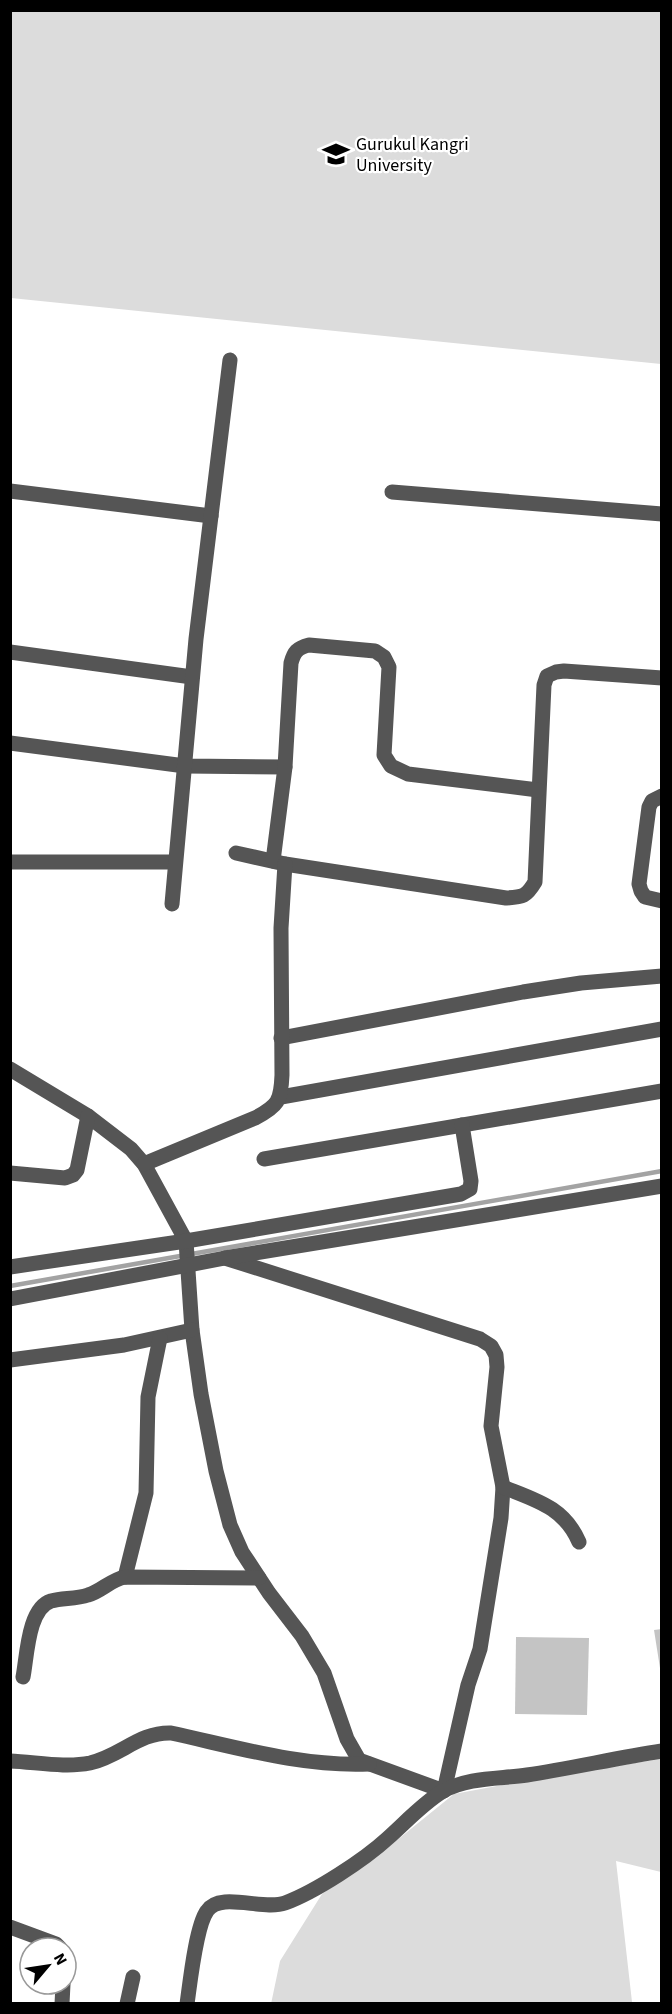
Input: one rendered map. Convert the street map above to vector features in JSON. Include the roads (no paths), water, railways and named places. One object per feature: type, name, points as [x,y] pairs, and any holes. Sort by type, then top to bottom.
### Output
[{"type":"street","points":[[172,904],[192,676],[230,360]]},
{"type":"street","points":[[10,491],[211,516]]},
{"type":"street","points":[[392,492],[662,514]]},
{"type":"street","points":[[144,1164],[255,1119],[272,1110],[281,1097],[279,862],[291,663],[293,654],[299,647],[309,645],[375,651],[384,657],[389,667],[383,742],[384,755],[392,766],[408,774],[538,790]]},
{"type":"street","points":[[10,652],[192,676]]},
{"type":"street","points":[[236,853],[279,862],[506,898],[521,897],[530,891],[535,882],[544,685],[547,676],[564,671],[662,678]]},
{"type":"street","points":[[10,743],[185,766],[285,767]]},
{"type":"street","points":[[662,796],[652,801],[649,807],[639,884],[645,897],[662,901]]},
{"type":"street","points":[[10,862],[175,862]]},
{"type":"street","points":[[281,1038],[523,992],[581,983],[662,976]]},
{"type":"street","points":[[281,1097],[662,1029]]},
{"type":"street","points":[[10,1069],[115,1135],[144,1164],[187,1254],[192,1330],[201,1394],[216,1471],[230,1526],[242,1552],[302,1636],[324,1672],[352,1751],[359,1760],[444,1791]]},
{"type":"street","points":[[264,1159],[598,1104],[662,1091]]},
{"type":"street","points":[[10,1173],[65,1178],[73,1175],[77,1170],[88,1116]]},
{"type":"street","points":[[10,1299],[187,1254],[461,1194],[470,1189],[471,1181],[462,1125]]},
{"type":"street","points":[[225,1258],[662,1186]]},
{"type":"street","points":[[10,1267],[187,1254],[225,1258],[480,1339],[491,1346],[496,1355],[497,1367],[491,1426],[503,1487],[501,1518],[480,1649],[468,1685],[444,1791]]},
{"type":"street","points":[[10,1360],[160,1338],[192,1330]]},
{"type":"street","points":[[125,1578],[146,1493],[148,1397],[160,1338]]},
{"type":"street","points":[[503,1487],[541,1502],[552,1509],[572,1526],[579,1542]]},
{"type":"street","points":[[23,1677],[33,1620],[42,1605],[49,1602],[89,1595],[116,1579],[259,1578]]},
{"type":"street","points":[[10,1761],[90,1763],[122,1751],[151,1734],[171,1733],[312,1762],[346,1765],[370,1764]]},
{"type":"street","points":[[187,2004],[201,1924],[207,1910],[214,1904],[226,1901],[266,1906],[282,1904],[301,1896],[336,1876],[386,1840],[426,1803],[462,1783],[526,1775],[662,1751]]},
{"type":"street","points":[[10,1927],[34,1936]]},
{"type":"street","points":[[127,2004],[133,1977]]},
{"type":"waterway","points":[[10,1286],[662,1171]]},
{"type":"place","name":"Gurukul Kangri University","points":[[336,154]]}]
